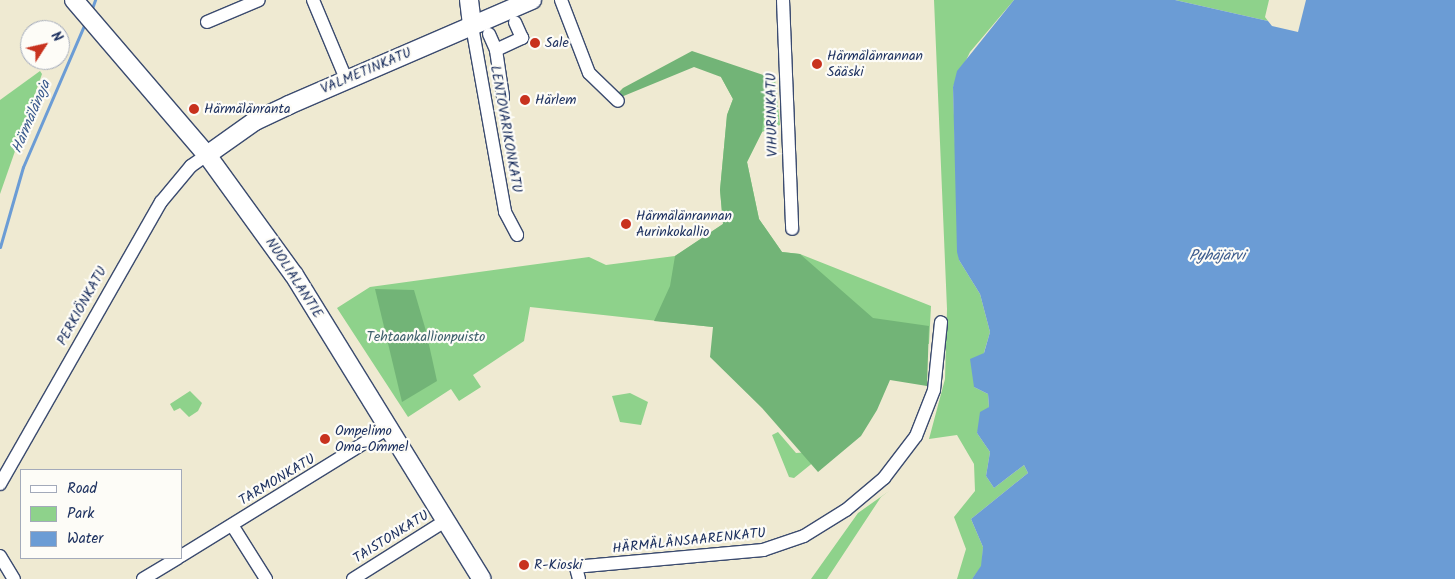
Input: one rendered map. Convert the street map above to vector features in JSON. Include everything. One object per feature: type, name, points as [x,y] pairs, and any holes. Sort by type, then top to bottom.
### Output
[{"type":"street","name":"NUOLIALANTIE","points":[[74,0],[206,155],[294,275],[482,579]]},
{"type":"street","points":[[207,22],[259,0]]},
{"type":"street","points":[[314,0],[346,79]]},
{"type":"street","points":[[469,0],[472,26]]},
{"type":"street","name":"VALMETINKATU","points":[[206,155],[255,121],[346,79],[532,0]]},
{"type":"street","points":[[561,0],[589,72],[618,101]]},
{"type":"street","name":"VIHURINKATU","points":[[783,0],[792,229]]},
{"type":"street","points":[[496,50],[522,38],[515,22]]},
{"type":"street","name":"LENTOVARIKONKATU","points":[[472,26],[505,212],[517,235]]},
{"type":"street","points":[[489,34],[496,50],[504,97]]},
{"type":"street","name":"PERKIÖNKATU","points":[[0,484],[151,218],[191,166],[206,155]]},
{"type":"street","name":"HÄRMÄLÄNSAARENKATU","points":[[577,574],[764,550],[804,536],[846,510],[884,478],[916,436],[934,390],[941,322]]},
{"type":"street","name":"TARMONKATU","points":[[182,555],[388,428]]},
{"type":"street","name":"TAISTONKATU","points":[[353,579],[446,521]]},
{"type":"street","points":[[232,525],[266,579]]},
{"type":"street","points":[[0,556],[14,579]]},
{"type":"street","points":[[143,579],[176,559]]},
{"type":"green space","points":[[934,0],[1014,0],[970,52],[953,87],[959,260],[980,294],[990,332],[974,387],[988,394],[989,407],[977,433],[990,452],[986,476],[994,488],[1024,465],[1028,473],[971,519],[983,547],[982,566],[972,579],[957,579],[966,549],[954,517],[975,491],[974,464],[957,435],[929,439],[945,379],[947,309]]},
{"type":"green space","points":[[1175,0],[1269,0],[1265,17],[1268,21]]},
{"type":"green space","points":[[692,51],[775,79],[766,94],[762,132],[747,162],[759,219],[782,252],[800,254],[873,318],[929,326],[927,386],[890,380],[877,410],[861,436],[818,472],[762,408],[710,357],[713,327],[654,321],[670,286],[675,256],[723,224],[720,190],[727,115],[733,99],[721,77],[694,67],[609,102],[623,88]]},
{"type":"green space","points":[[40,71],[42,74],[0,194],[0,100]]},
{"type":"green space","name":"Tehtaankallionpuisto","points":[[721,77],[775,79],[780,125],[762,132],[747,162],[759,219],[782,252],[800,254],[931,306],[929,344],[713,327],[530,307],[524,341],[473,375],[481,387],[459,401],[451,389],[408,417],[337,308],[370,287],[589,257],[606,265],[675,256],[723,224],[720,190],[727,115],[733,99]]},
{"type":"green space","points":[[375,289],[414,290],[426,331],[437,381],[402,402]]},
{"type":"green space","points":[[190,391],[202,403],[198,411],[189,417],[180,408],[174,411],[170,404]]},
{"type":"green space","points":[[630,393],[648,402],[641,425],[620,422],[612,396]]},
{"type":"green space","points":[[778,432],[796,453],[810,452],[815,461],[794,478],[789,477],[772,435]]},
{"type":"green space","points":[[889,491],[881,497],[827,579],[811,579],[858,513]]},
{"type":"water","name":"Pyhäjärvi","points":[[1014,0],[1175,0],[1268,21],[1272,26],[1298,32],[1306,0],[1455,0],[1455,579],[972,579],[981,566],[983,547],[971,519],[1028,473],[1024,465],[994,488],[986,476],[990,452],[977,433],[980,412],[989,407],[988,394],[974,387],[970,359],[984,353],[990,332],[980,294],[959,260],[957,252],[953,87],[957,71]]},
{"type":"waterway","name":"Härmälänoja","points":[[91,11],[95,0]]},
{"type":"waterway","name":"Härmälänoja","points":[[0,247],[23,167],[85,23]]},
{"type":"place","name":"Sale","points":[[535,43]]},
{"type":"place","name":"Härmälänrannan Sääski","points":[[817,64]]},
{"type":"place","name":"Härlem","points":[[525,100]]},
{"type":"place","name":"Härmälänranta","points":[[194,109]]},
{"type":"place","name":"Härmälänrannan Aurinkokallio","points":[[626,224]]},
{"type":"place","name":"Ompelimo Oma-Ommel","points":[[325,439]]},
{"type":"place","name":"R-Kioski","points":[[524,565]]}]
